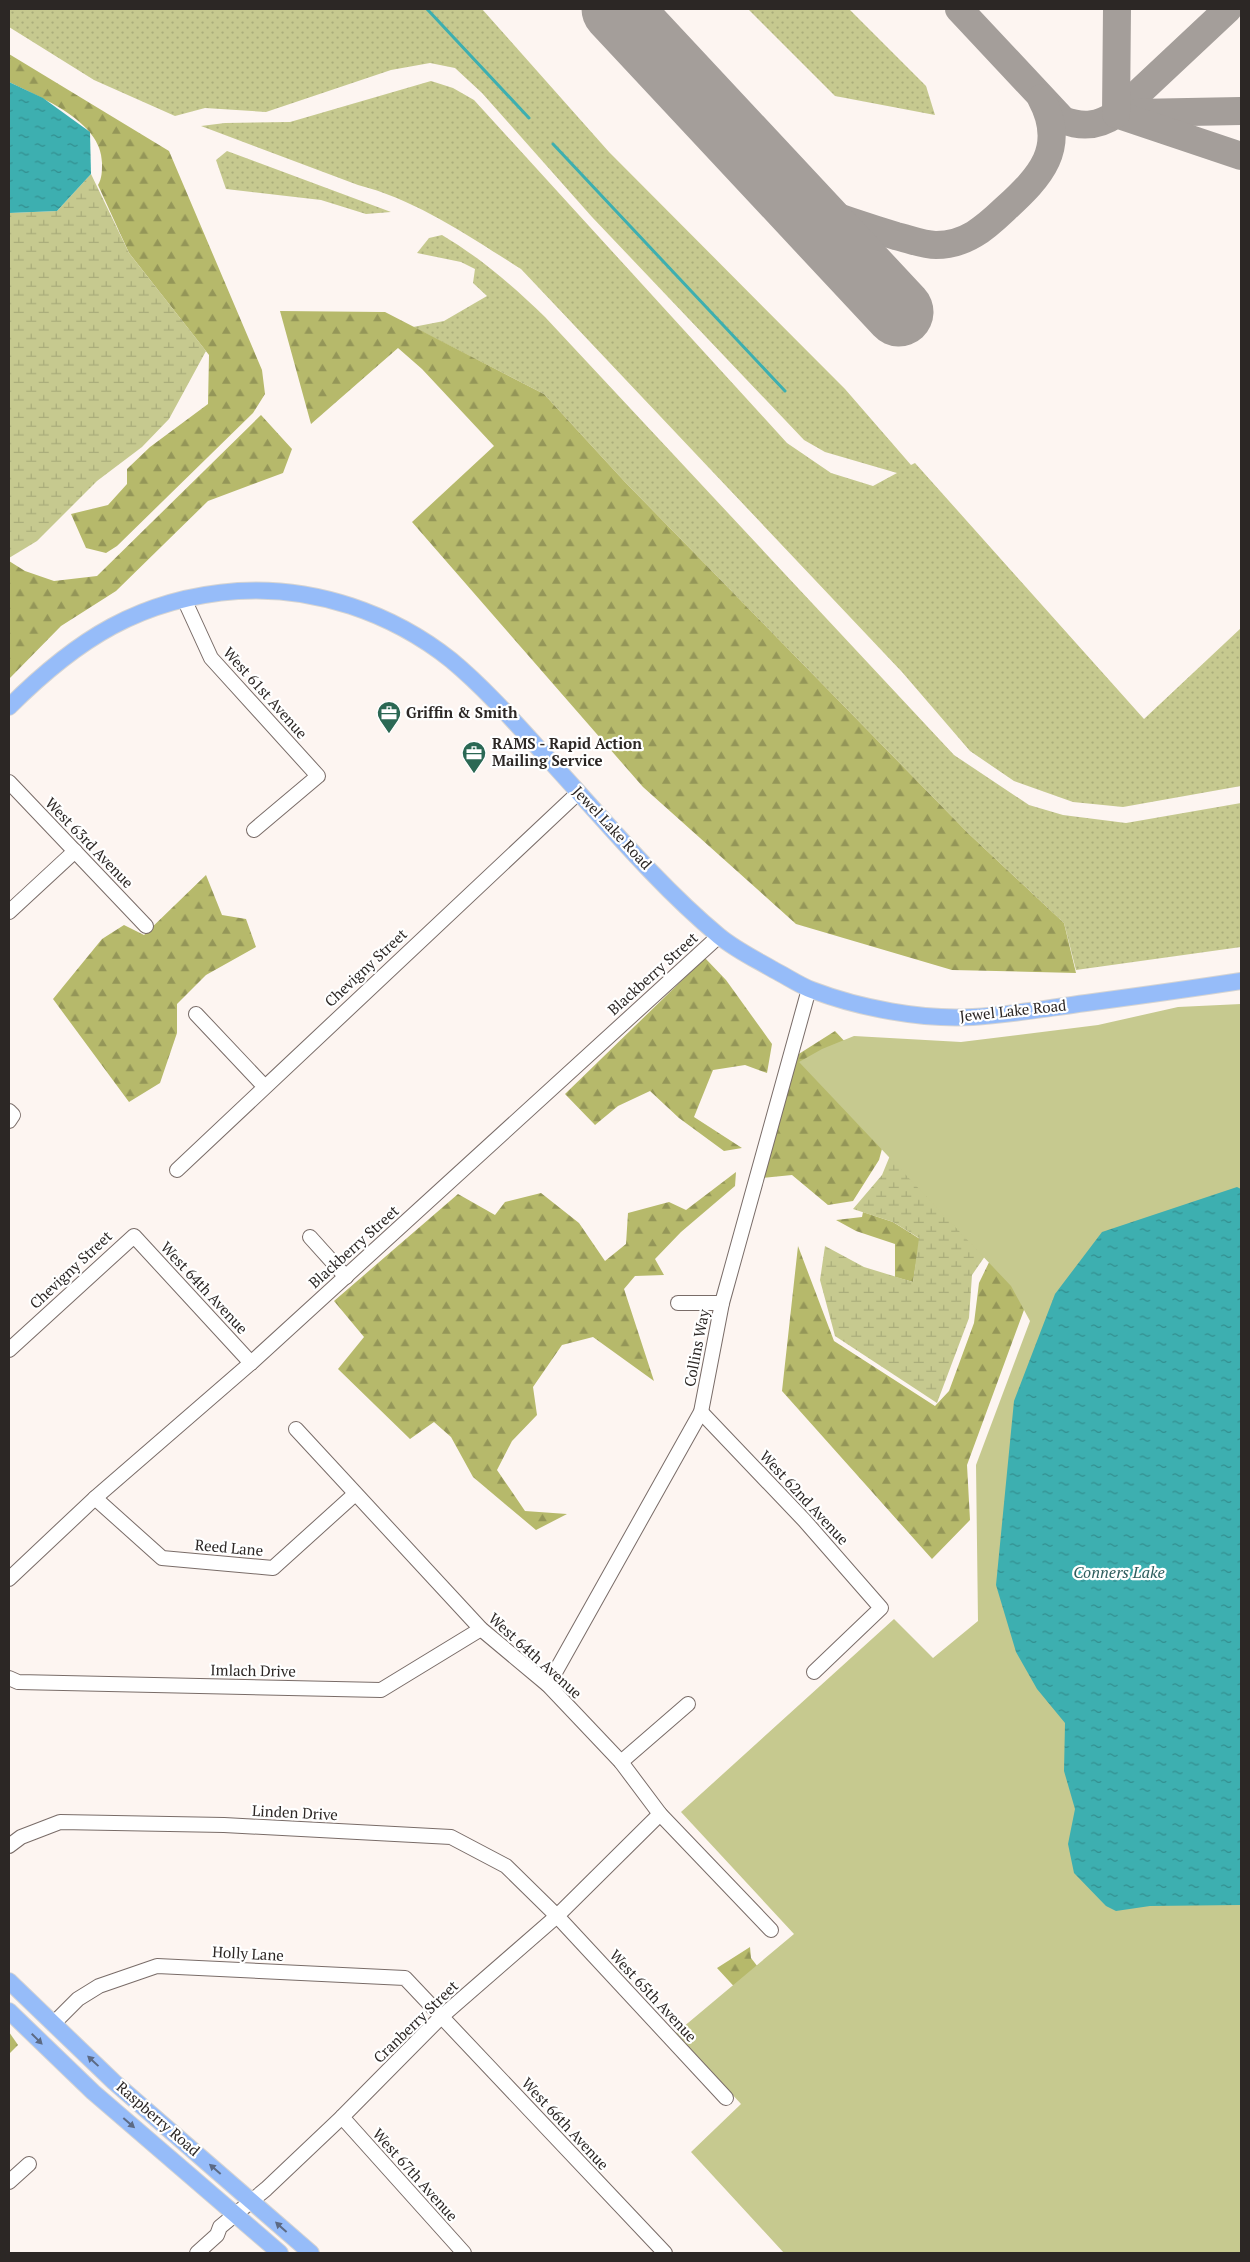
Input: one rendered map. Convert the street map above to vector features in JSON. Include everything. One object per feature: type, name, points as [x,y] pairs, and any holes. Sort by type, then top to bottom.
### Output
[{"type":"main road","name":"Jewel Lake Road","points":[[9,707],[55,663],[91,637],[139,614],[184,599],[242,591],[282,592],[338,602],[384,619],[422,640],[459,667],[525,733],[666,886],[719,936],[752,958],[809,989],[864,1005],[912,1014],[970,1018],[1241,981]]},
{"type":"main road","name":"Raspberry Road","points":[[9,1981],[114,2082],[311,2253]]},
{"type":"main road","name":"Raspberry Road","points":[[9,2011],[99,2098],[280,2253]]},
{"type":"street","name":"West 61st Avenue","points":[[184,599],[211,658],[318,776],[254,830]]},
{"type":"street","name":"West 63rd Avenue","points":[[9,782],[146,926]]},
{"type":"street","name":"Chevigny Street","points":[[177,1170],[264,1086],[579,792]]},
{"type":"street","points":[[9,912],[75,851]]},
{"type":"street","name":"Blackberry Street","points":[[9,1579],[95,1498],[251,1363],[719,936]]},
{"type":"street","name":"Collins Way","points":[[548,1685],[701,1412],[722,1302],[754,1181],[809,989]]},
{"type":"street","points":[[196,1014],[264,1086]]},
{"type":"street","name":"Chevigny Street","points":[[9,1350],[134,1236]]},
{"type":"street","name":"West 64th Avenue","points":[[134,1236],[251,1363]]},
{"type":"street","points":[[310,1237],[346,1276]]},
{"type":"street","points":[[678,1303],[722,1302]]},
{"type":"street","name":"West 62nd Avenue","points":[[701,1412],[804,1520],[881,1608],[814,1672]]},
{"type":"street","name":"West 64th Avenue","points":[[296,1429],[481,1629],[548,1685],[621,1762],[660,1814],[771,1930]]},
{"type":"street","name":"Reed Lane","points":[[95,1498],[162,1558],[273,1568],[355,1494]]},
{"type":"street","name":"Imlach Drive","points":[[9,1678],[18,1682],[381,1690],[481,1629]]},
{"type":"street","points":[[621,1762],[688,1704]]},
{"type":"street","name":"Cranberry Street","points":[[198,2253],[217,2235],[220,2227],[342,2118],[441,2017],[557,1916],[660,1814]]},
{"type":"street","name":"Linden Drive","points":[[9,1846],[20,1837],[60,1822],[224,1825],[452,1837],[506,1866],[557,1916]]},
{"type":"street","name":"West 65th Avenue","points":[[557,1916],[726,2098]]},
{"type":"street","name":"Holly Lane","points":[[53,2024],[78,1999],[99,1986],[157,1966],[405,1978],[441,2017]]},
{"type":"street","name":"West 66th Avenue","points":[[441,2017],[664,2253]]},
{"type":"street","name":"West 67th Avenue","points":[[342,2118],[464,2253]]},
{"type":"street","points":[[9,2182],[28,2164]]},
{"type":"green space","points":[[9,9],[482,9],[609,152],[845,389],[911,465],[915,463],[1144,719],[1241,628],[1241,786],[1123,807],[1073,802],[1014,781],[970,751],[902,672],[521,269],[463,232],[401,200],[201,126],[225,123],[290,122],[431,81],[453,88],[474,100],[787,443],[831,473],[873,486],[897,473],[825,452],[804,440],[592,217],[482,93],[455,68],[430,63],[391,70],[266,112],[205,108],[175,116],[94,80],[9,27]]},
{"type":"green space","points":[[748,9],[849,9],[926,86],[935,115],[835,96]]},
{"type":"green space","points":[[9,54],[169,151],[262,370],[265,394],[253,413],[117,546],[106,553],[86,548],[71,514],[108,505],[127,484],[127,469],[150,447],[208,404],[209,355],[129,253],[98,185],[102,175],[102,163],[99,148],[92,135],[81,123],[67,113],[9,82]]},
{"type":"green space","points":[[227,151],[391,212],[366,214],[321,200],[226,189],[216,160]]},
{"type":"green space","points":[[91,174],[129,253],[206,351],[169,419],[142,447],[97,481],[37,541],[9,558],[9,213],[57,211]]},
{"type":"green space","points":[[442,235],[496,273],[545,317],[954,755],[1029,805],[1063,815],[1126,823],[1241,803],[1241,947],[1076,970],[1064,923],[968,833],[625,482],[544,394],[413,327],[444,321],[487,296],[473,283],[475,269],[461,262],[417,253],[429,238]]},
{"type":"green space","points":[[280,311],[385,312],[544,394],[625,482],[968,833],[1064,923],[1076,973],[952,970],[796,924],[643,787],[412,522],[494,446],[422,369],[398,348],[311,424]]},
{"type":"green space","points":[[261,415],[292,449],[283,473],[208,501],[116,591],[61,626],[9,679],[9,561],[25,571],[54,581],[97,576]]},
{"type":"green space","points":[[206,875],[222,915],[246,919],[256,947],[206,975],[177,1004],[177,1033],[160,1083],[129,1102],[53,999],[102,939],[124,925],[144,935]]},
{"type":"green space","points":[[705,958],[726,980],[772,1044],[767,1073],[745,1065],[713,1070],[694,1117],[742,1148],[724,1151],[679,1118],[650,1091],[618,1106],[595,1125],[565,1094]]},
{"type":"green space","points":[[1241,1004],[1241,2253],[784,2253],[691,2152],[741,2104],[676,2033],[794,1934],[681,1812],[894,1619],[933,1658],[978,1621],[976,1465],[1030,1321],[1011,1286],[799,1062],[822,1049],[854,1036],[961,1042],[1098,1025],[1178,1007]]},
{"type":"green space","points":[[835,1031],[874,1073],[887,1130],[879,1160],[853,1201],[828,1205],[792,1175],[762,1178],[794,1057]]},
{"type":"green space","points":[[896,1141],[1010,1220],[972,1275],[969,1318],[937,1403],[835,1336],[820,1280],[825,1246],[864,1267],[913,1282],[919,1238],[893,1222],[853,1209],[882,1175]]},
{"type":"green space","points":[[736,1172],[735,1186],[681,1232],[655,1259],[664,1275],[635,1276],[624,1289],[654,1381],[593,1337],[562,1345],[533,1387],[537,1415],[512,1441],[497,1470],[525,1511],[567,1514],[536,1530],[473,1477],[451,1437],[434,1422],[410,1439],[338,1369],[364,1337],[334,1301],[458,1194],[495,1215],[505,1202],[541,1193],[579,1223],[605,1261],[626,1244],[628,1213],[669,1202],[686,1210]]},
{"type":"green space","points":[[863,1212],[893,1222],[920,1239],[913,1282],[895,1277],[895,1244],[856,1231],[836,1220],[862,1217]]},
{"type":"green space","points":[[798,1246],[834,1341],[935,1406],[949,1391],[974,1323],[979,1283],[994,1252],[1028,1299],[967,1465],[970,1520],[932,1559],[782,1391]]},
{"type":"green space","points":[[750,1947],[751,1958],[772,1985],[776,2032],[717,1968]]},
{"type":"green space","points":[[9,2032],[18,2045],[9,2054]]},
{"type":"water","points":[[9,82],[43,98],[90,132],[91,174],[57,211],[9,213]]},
{"type":"water","name":"Conners Lake","points":[[1237,1187],[1241,1189],[1241,1905],[1150,1906],[1116,1911],[1106,1906],[1074,1873],[1068,1844],[1075,1809],[1064,1771],[1065,1723],[1037,1689],[1016,1652],[996,1585],[1014,1401],[1055,1294],[1102,1232]]},
{"type":"waterway","points":[[427,9],[529,118]]},
{"type":"waterway","points":[[553,144],[785,391]]},
{"type":"taxiway","points":[[959,9],[1063,120],[1084,125],[1103,121],[1116,114],[1228,9]]},
{"type":"taxiway","points":[[1116,114],[1117,9]]},
{"type":"taxiway","points":[[798,203],[871,228],[926,244],[947,244],[966,239],[990,223],[1018,197],[1039,173],[1046,160],[1051,147],[1052,132],[1049,116],[1041,98]]},
{"type":"taxiway","points":[[1135,113],[1241,111]]},
{"type":"taxiway","points":[[1116,114],[1241,156]]},
{"type":"runway","points":[[616,9],[899,312]]},
{"type":"place","name":"Griffin & Smith","points":[[389,734]]},
{"type":"place","name":"RAMS - Rapid Action Mailing Service","points":[[474,774]]}]
